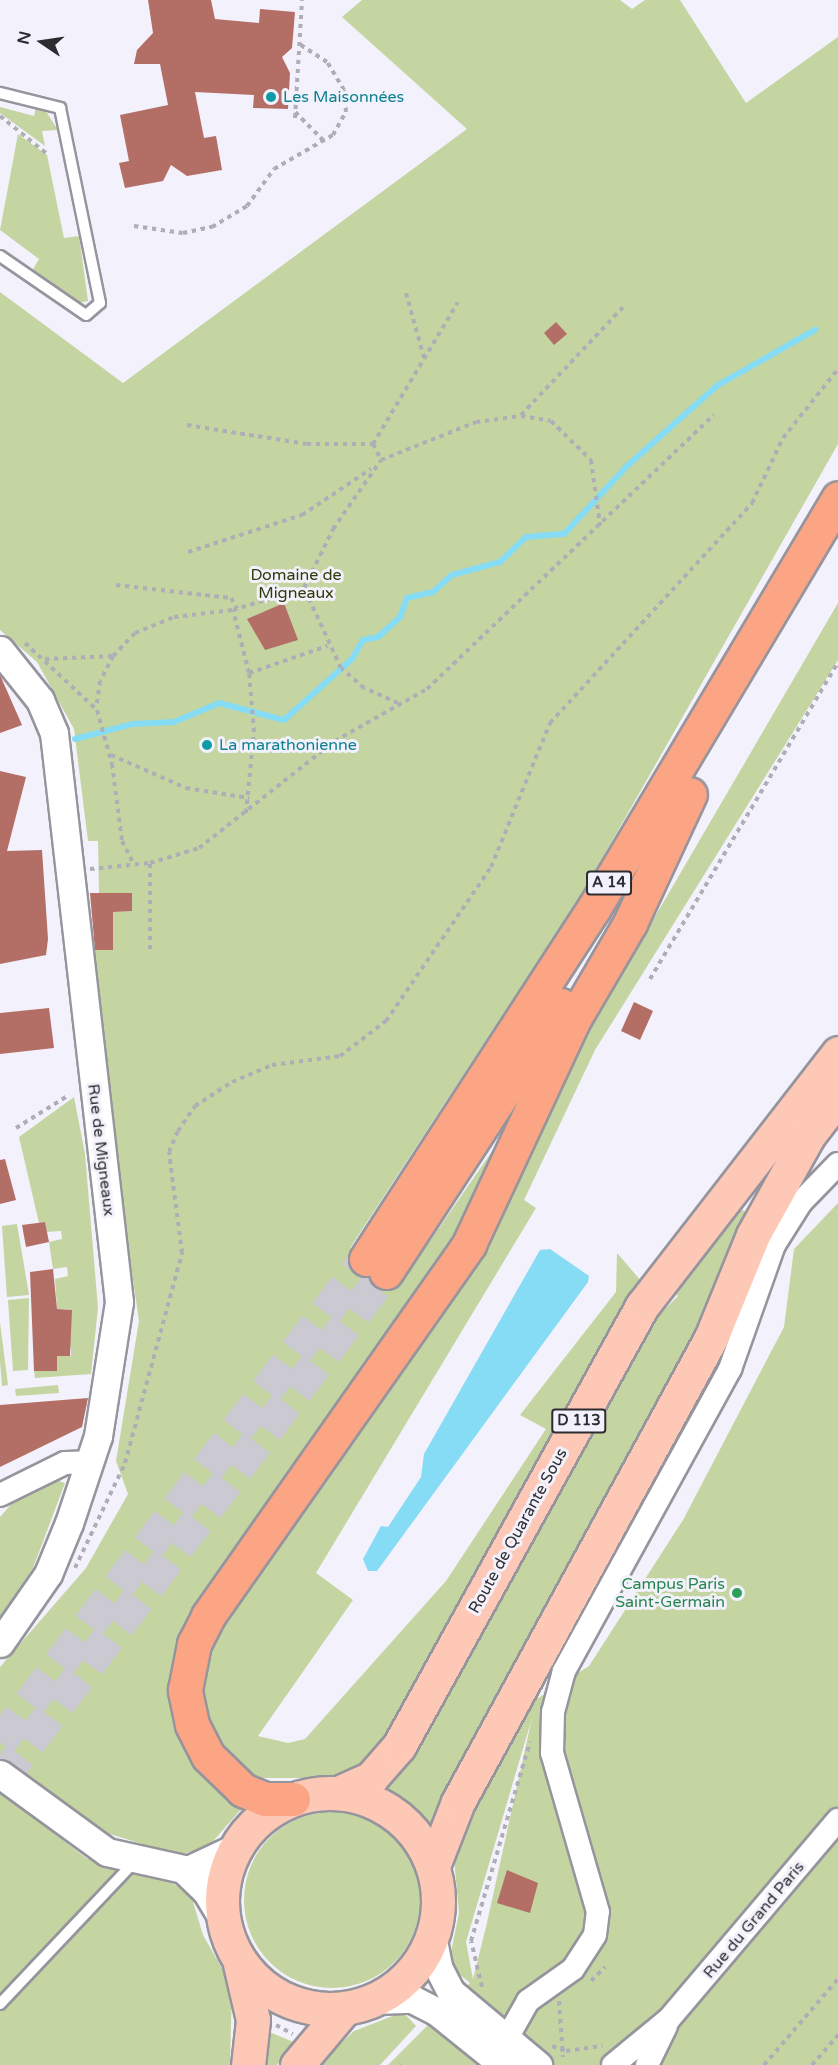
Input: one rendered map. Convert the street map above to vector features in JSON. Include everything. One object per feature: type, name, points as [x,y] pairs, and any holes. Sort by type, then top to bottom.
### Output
[{"type":"highway","name":"A 14","points":[[838,498],[594,908],[376,1266],[510,1086],[690,794],[838,543]]},
{"type":"highway","points":[[293,1799],[249,1793],[208,1756],[192,1724],[185,1690],[194,1644],[208,1616],[469,1244],[574,1019],[630,923],[690,794]]},
{"type":"main road","name":"Route de Quarante Sous","points":[[248,2065],[253,2020],[239,1961],[223,1919],[225,1874],[237,1846],[261,1818],[293,1799],[338,1793],[371,1778],[399,1746],[642,1306],[838,1053]]},
{"type":"main road","name":"Route de Quarante Sous","points":[[433,1866],[454,1811],[711,1338],[753,1235],[807,1136],[838,1097]]},
{"type":"main road","name":"Route de Quarante Sous","points":[[300,2053],[359,2005],[412,1972],[432,1935],[438,1898],[433,1866],[418,1838],[396,1815],[369,1800],[338,1793]]},
{"type":"main road","name":"Route de Quarante Sous","points":[[239,1961],[285,2000],[359,2005]]},
{"type":"street","name":"Rue de Migneaux","points":[[0,1643],[51,1568],[90,1462],[113,1363],[119,1302],[54,733],[40,700],[9,643]]},
{"type":"street","points":[[505,2052],[528,2001],[573,1969],[595,1935],[598,1912],[552,1753],[553,1712],[564,1671],[730,1369],[774,1245],[801,1202],[838,1164]]},
{"type":"street","points":[[0,1495],[65,1463],[90,1462]]},
{"type":"street","points":[[0,1774],[89,1843],[137,1860],[184,1870],[206,1891],[223,1919]]},
{"type":"street","name":"Rue du Grand Paris","points":[[613,2065],[669,2019],[838,1820]]},
{"type":"street","points":[[184,1870],[237,1846]]},
{"type":"street","points":[[432,1935],[438,1967],[451,1992],[505,2052]]},
{"type":"street","points":[[359,2005],[412,1999],[505,2052],[550,2055]]},
{"type":"street","name":"Rue du Grand Paris","points":[[647,2065],[669,2019]]},
{"type":"lane","points":[[0,93],[60,108],[100,303],[86,315],[0,256]]},
{"type":"lane","points":[[0,2004],[137,1860]]},
{"type":"path","points":[[302,0],[295,115],[324,141]]},
{"type":"path","points":[[134,226],[183,232],[212,227],[247,206],[274,169],[324,141],[342,124],[344,90],[327,62],[299,44]]},
{"type":"path","points":[[0,117],[46,153]]},
{"type":"path","points":[[406,293],[424,359]]},
{"type":"path","points":[[373,444],[458,302]]},
{"type":"path","points":[[521,416],[626,305]]},
{"type":"path","points":[[51,1568],[69,1580],[81,1563],[125,1463],[182,1253],[169,1152],[178,1131],[195,1106],[232,1082],[272,1065],[340,1056],[386,1021],[491,867],[550,723],[752,502],[783,438],[838,369]]},
{"type":"path","points":[[69,871],[150,863],[199,848],[335,741],[427,688],[600,526],[714,415]]},
{"type":"path","points":[[134,865],[122,842],[110,754],[96,709],[100,681],[113,656],[135,633],[174,617],[235,609],[304,588],[333,529],[381,460],[476,422],[521,416],[551,421],[591,460],[600,526]]},
{"type":"path","points":[[187,425],[307,444],[373,444]]},
{"type":"path","points":[[373,444],[381,460]]},
{"type":"path","points":[[188,552],[302,515],[375,467]]},
{"type":"path","points":[[116,585],[231,598],[249,673],[253,712],[249,798],[246,813]]},
{"type":"path","points":[[304,588],[327,646],[340,667],[364,687],[398,703]]},
{"type":"path","points":[[9,643],[44,659],[96,709]]},
{"type":"path","points":[[249,673],[327,646]]},
{"type":"path","points":[[44,659],[113,656]]},
{"type":"path","points":[[650,979],[838,662]]},
{"type":"path","points":[[110,754],[186,788],[249,798]]},
{"type":"path","points":[[150,863],[150,949]]},
{"type":"path","points":[[16,1128],[69,1095]]},
{"type":"path","points":[[488,1992],[476,1976],[471,1941],[534,1730]]},
{"type":"path","points":[[588,1983],[605,1967]]},
{"type":"path","points":[[764,2065],[838,1979]]},
{"type":"path","points":[[564,2051],[560,2001],[570,1996]]},
{"type":"path","points":[[270,2023],[300,2053]]},
{"type":"path","points":[[812,2065],[838,2035]]},
{"type":"path","points":[[550,2055],[608,2043]]},
{"type":"path","points":[[550,2055],[564,2051]]},
{"type":"green space","name":"Domaine de Migneaux","points":[[362,0],[620,0],[632,9],[645,0],[680,0],[746,103],[838,37],[838,444],[583,892],[350,1248],[401,1283],[522,1108],[480,1204],[198,1614],[200,1769],[242,1808],[208,1847],[178,1855],[100,1831],[0,1755],[0,1667],[86,1568],[128,1494],[116,1461],[139,1321],[101,1060],[107,1059],[93,950],[113,950],[113,933],[99,912],[132,911],[132,893],[99,893],[98,841],[88,841],[74,729],[37,662],[0,630],[0,292],[123,383],[467,129],[342,17]]},
{"type":"green space","points":[[0,107],[34,116],[36,107],[45,110],[58,130],[42,131],[45,146],[0,113]]},
{"type":"green space","points":[[18,134],[47,155],[64,238],[79,236],[88,301],[78,303],[32,271],[39,259],[0,230]]},
{"type":"green space","points":[[838,603],[838,660],[595,1050],[524,1200],[536,1208],[316,1573],[353,1600],[258,1736],[288,1743],[305,1739],[446,1581],[546,1429],[520,1415],[616,1292],[617,1253],[648,1289],[387,1746],[347,1778],[254,1778],[233,1766],[213,1737],[199,1698],[201,1665],[215,1635],[484,1250],[572,1059]]},
{"type":"green space","points":[[74,1097],[85,1154],[98,1308],[91,1374],[35,1378],[34,1371],[57,1371],[57,1356],[71,1356],[71,1347],[57,1346],[72,1310],[57,1309],[55,1279],[68,1276],[67,1267],[53,1269],[49,1242],[62,1239],[61,1231],[47,1232],[45,1222],[39,1223],[19,1137]]},
{"type":"green space","name":"Campus Paris Saint-Germain","points":[[838,1203],[838,2065],[388,2065],[470,1983],[453,1969],[451,1952],[459,1913],[454,1858],[464,1829],[535,1700],[589,1666],[683,1520],[784,1327],[794,1249]],"holes":[[[532,1718],[473,1979],[466,1942]]]},
{"type":"green space","points":[[743,1210],[747,1213],[705,1324],[431,1828],[378,1789],[646,1328],[678,1296],[675,1293],[735,1213]]},
{"type":"green space","points":[[17,1224],[29,1295],[7,1297],[2,1226]]},
{"type":"green space","points":[[29,1298],[28,1370],[13,1371],[8,1300]]},
{"type":"green space","points":[[0,1322],[8,1385],[2,1386],[0,1361]]},
{"type":"green space","points":[[58,1385],[59,1393],[16,1396],[15,1389]]},
{"type":"green space","points":[[56,1480],[65,1483],[33,1568],[0,1618],[0,1517],[15,1500]]},
{"type":"green space","points":[[0,1792],[86,1858],[172,1883],[191,1895],[203,1935],[232,1986],[230,2065],[0,2065]]},
{"type":"green space","points":[[332,1812],[366,1819],[381,1827],[394,1838],[405,1851],[413,1866],[420,1900],[413,1934],[405,1949],[394,1962],[381,1973],[366,1981],[332,1988],[298,1981],[283,1973],[270,1962],[259,1949],[251,1934],[244,1900],[251,1866],[259,1851],[270,1838],[283,1827],[298,1819]]},
{"type":"green space","points":[[403,2012],[416,2026],[380,2065],[317,2065],[354,2031]]},
{"type":"green space","points":[[267,2031],[296,2043],[277,2065],[259,2065]]},
{"type":"water","points":[[550,1249],[589,1276],[588,1282],[377,1571],[368,1571],[363,1559],[381,1526],[388,1527],[421,1477],[424,1454],[540,1250]]},
{"type":"building","name":"Les Maisonnées","points":[[148,0],[211,0],[215,19],[259,23],[260,9],[295,12],[292,48],[282,57],[290,73],[288,109],[253,108],[254,95],[195,92],[204,138],[216,136],[222,170],[187,176],[171,165],[163,181],[125,188],[119,163],[129,161],[120,115],[168,105],[160,64],[134,64],[137,50],[153,33]]},
{"type":"building","points":[[556,322],[567,334],[554,345],[544,333]]},
{"type":"building","points":[[284,603],[298,640],[265,650],[247,619]]},
{"type":"building","points":[[0,675],[22,725],[0,733]]},
{"type":"building","points":[[0,771],[26,777],[7,851],[42,850],[48,939],[46,955],[0,964]]},
{"type":"building","points":[[90,893],[132,893],[132,911],[113,912],[113,950],[95,950]]},
{"type":"building","points":[[634,1002],[653,1011],[640,1040],[621,1031]]},
{"type":"building","points":[[49,1008],[54,1048],[0,1054],[0,1013]]},
{"type":"building","points":[[5,1159],[16,1200],[0,1204],[0,1160]]},
{"type":"building","points":[[45,1222],[49,1242],[26,1247],[22,1225]]},
{"type":"building","points":[[53,1269],[57,1309],[72,1310],[70,1356],[57,1356],[57,1371],[34,1371],[30,1272]]},
{"type":"building","points":[[88,1398],[82,1427],[0,1467],[0,1405]]},
{"type":"building","points":[[507,1870],[538,1883],[530,1913],[497,1903]]},
{"type":"waterway","points":[[75,739],[132,724],[174,722],[219,703],[284,720],[352,659],[363,640],[378,637],[400,617],[407,598],[433,592],[452,575],[500,562],[526,537],[564,534],[627,466],[718,385],[815,330]]},
{"type":"tunnel","points":[[0,1742],[366,1259]]},
{"type":"tunnel","points":[[0,1781],[386,1272]]},
{"type":"place","name":"Les Maisonnées","points":[[271,97]]},
{"type":"place","name":"La marathonienne","points":[[207,745]]},
{"type":"place","name":"Campus Paris Saint-Germain","points":[[737,1593]]}]
